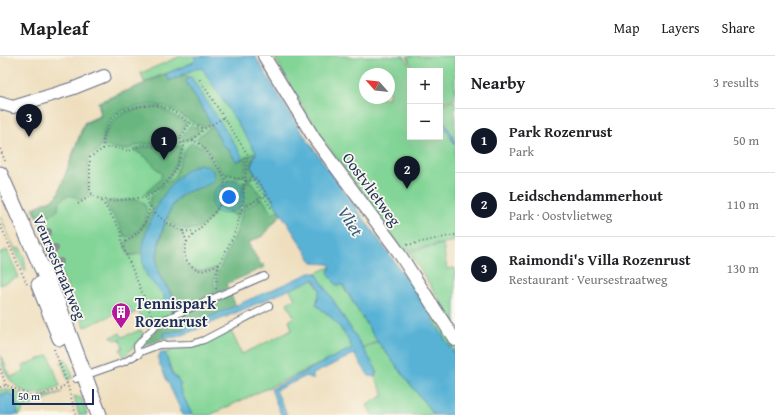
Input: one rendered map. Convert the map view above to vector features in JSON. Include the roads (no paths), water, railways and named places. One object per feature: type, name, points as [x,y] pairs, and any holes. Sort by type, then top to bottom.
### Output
[{"type":"street","name":"Oostvlietweg","points":[[264,56],[314,138],[397,250],[455,340]]},
{"type":"street","points":[[0,103],[13,107],[74,88],[104,76]]},
{"type":"street","name":"Veursestraatweg","points":[[0,174],[58,304],[81,377]]},
{"type":"street","name":"Veursestraatweg","points":[[0,197],[81,377]]},
{"type":"street","points":[[81,377],[90,415]]},
{"type":"street","points":[[81,377],[99,415]]},
{"type":"lane","points":[[138,355],[137,346],[156,326],[168,318],[264,276]]},
{"type":"lane","points":[[81,377],[124,362],[143,351],[158,345],[191,344],[204,340],[269,306]]},
{"type":"water","name":"Vliet","points":[[194,56],[255,56],[296,124],[406,278],[455,355],[455,415],[434,415],[377,341],[343,285],[336,285],[328,272],[331,267],[329,264],[313,263],[251,167],[256,152],[202,68],[195,69],[169,81],[166,74],[192,63],[196,59]]},
{"type":"water","points":[[188,77],[191,77],[243,157],[237,162],[228,149],[221,144],[219,137],[186,82]]},
{"type":"water","points":[[443,119],[455,140],[455,145],[443,124]]},
{"type":"water","points":[[200,164],[207,166],[213,171],[214,179],[211,183],[182,194],[178,198],[169,212],[159,243],[157,254],[158,271],[162,281],[171,295],[172,301],[172,309],[164,308],[164,295],[151,282],[144,269],[142,252],[145,237],[157,206],[166,191],[188,169]]},
{"type":"water","points":[[310,273],[316,273],[376,369],[375,377],[369,376],[354,354],[313,374],[313,380],[307,376],[276,390],[287,415],[281,415],[271,389],[352,348],[337,324],[316,305],[320,290],[314,279],[193,331],[177,337],[164,338],[164,333],[177,331]]},
{"type":"water","points":[[161,352],[165,353],[173,375],[178,379],[181,386],[179,387],[192,415],[183,415],[159,363],[158,358]]},
{"type":"water","points":[[8,393],[15,397],[18,415],[0,415],[0,395]]},
{"type":"place","name":"Raimondi's Villa Rozenrust","points":[[29,137]]},
{"type":"place","name":"Park Rozenrust","points":[[164,160]]},
{"type":"place","name":"Leidschendammerhout","points":[[407,189]]},
{"type":"place","name":"Tennispark Rozenrust","points":[[121,329]]}]
